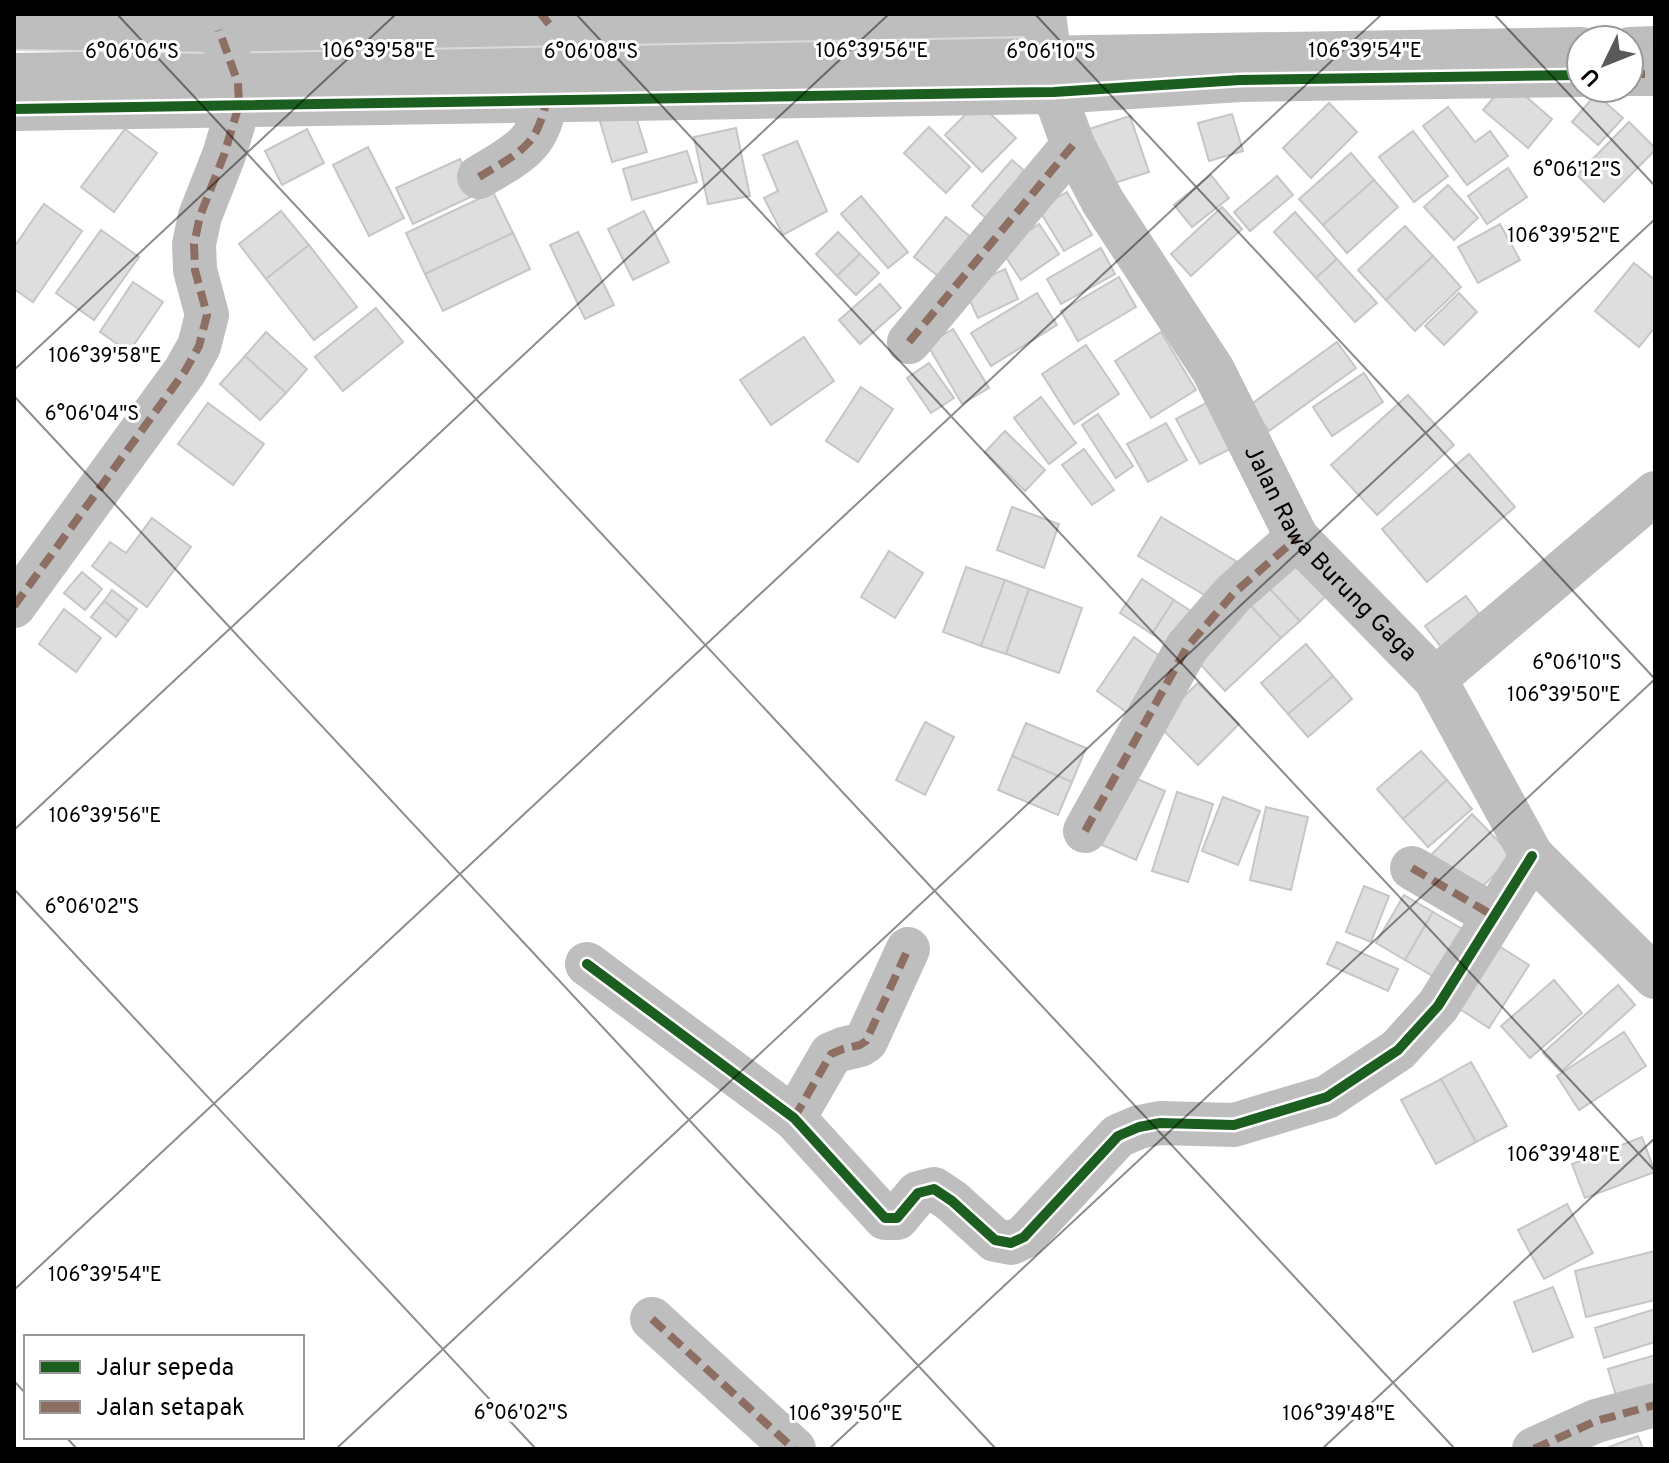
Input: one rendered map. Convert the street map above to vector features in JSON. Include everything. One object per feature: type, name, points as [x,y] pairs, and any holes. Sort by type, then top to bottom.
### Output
[{"type":"street","points":[[14,27],[221,36],[545,19],[1041,19]]},
{"type":"street","name":"Jalan Rawa Burung Gaga","points":[[1041,19],[1053,84],[1073,145],[1103,202],[1213,370],[1297,538],[1435,679],[1532,856],[1655,977]]},
{"type":"street","points":[[14,606],[185,371],[199,346],[207,315],[195,270],[194,244],[200,216],[224,155],[238,94],[221,36]]},
{"type":"street","points":[[14,109],[238,94],[547,100],[1053,84],[1565,75]]},
{"type":"street","points":[[479,177],[528,143],[538,128],[547,100]]},
{"type":"street","points":[[909,342],[1073,145]]},
{"type":"street","points":[[1435,679],[1655,493]]},
{"type":"street","points":[[1085,831],[1187,647],[1234,593],[1297,538]]},
{"type":"street","points":[[587,964],[794,1118],[885,1218],[897,1218],[918,1193],[934,1189],[995,1240],[1011,1243],[1024,1237],[1118,1136],[1160,1123],[1234,1125],[1327,1097],[1398,1050],[1438,1006],[1532,856]]},
{"type":"street","points":[[1412,868],[1494,916]]},
{"type":"street","points":[[794,1118],[831,1054],[866,1041],[908,949]]},
{"type":"street","points":[[652,1319],[794,1449]]},
{"type":"street","points":[[1534,1449],[1596,1421],[1655,1405]]},
{"type":"building","points":[[1508,81],[1552,119],[1528,148],[1483,110]]},
{"type":"building","points":[[978,102],[1016,138],[982,172],[945,135]]},
{"type":"building","points":[[1329,103],[1357,132],[1311,178],[1283,148]]},
{"type":"building","points":[[1587,104],[1607,104],[1623,118],[1598,145],[1572,122]]},
{"type":"building","points":[[633,107],[647,152],[612,162],[599,118]]},
{"type":"building","points":[[1448,107],[1475,142],[1490,131],[1508,156],[1467,185],[1423,126]]},
{"type":"building","points":[[1232,114],[1243,151],[1209,161],[1198,123]]},
{"type":"building","points":[[1130,116],[1149,172],[1108,185],[1089,129]]},
{"type":"building","points":[[1629,122],[1655,150],[1604,202],[1577,175]]},
{"type":"building","points":[[929,127],[970,167],[946,193],[904,153]]},
{"type":"building","points":[[736,128],[750,196],[708,204],[694,137]]},
{"type":"building","points":[[125,129],[157,153],[114,212],[81,187]]},
{"type":"building","points":[[307,129],[324,163],[282,185],[265,151]]},
{"type":"building","points":[[1413,131],[1448,176],[1414,202],[1379,157]]},
{"type":"building","points":[[797,141],[827,211],[783,235],[764,198],[778,191],[763,155]]},
{"type":"building","points":[[368,147],[404,218],[369,236],[333,165]]},
{"type":"building","points":[[687,151],[697,182],[632,200],[623,169]]},
{"type":"building","points":[[1351,153],[1374,180],[1323,225],[1299,199]]},
{"type":"building","points":[[460,159],[477,194],[413,224],[396,188]]},
{"type":"building","points":[[1012,160],[1035,180],[995,226],[972,206]]},
{"type":"building","points":[[1508,168],[1527,197],[1487,224],[1468,196]]},
{"type":"building","points":[[1211,175],[1229,198],[1192,227],[1174,205]]},
{"type":"building","points":[[1277,176],[1293,195],[1250,231],[1234,212]]},
{"type":"building","points":[[1374,180],[1398,207],[1347,253],[1323,225]]},
{"type":"building","points":[[1448,185],[1478,218],[1454,240],[1424,207]]},
{"type":"building","points":[[493,192],[513,233],[425,274],[406,233]]},
{"type":"building","points":[[1067,192],[1092,235],[1064,251],[1038,208]]},
{"type":"building","points":[[861,196],[908,252],[888,268],[841,214]]},
{"type":"building","points":[[44,204],[82,231],[33,302],[14,289],[14,247]]},
{"type":"building","points":[[1222,207],[1242,229],[1191,276],[1171,254]]},
{"type":"building","points":[[281,211],[309,245],[266,279],[239,244]]},
{"type":"building","points":[[644,211],[669,262],[633,280],[608,229]]},
{"type":"building","points":[[1295,212],[1337,259],[1316,278],[1274,232]]},
{"type":"building","points":[[946,217],[978,243],[947,283],[914,257]]},
{"type":"building","points":[[1039,224],[1059,254],[1021,280],[1001,250]]},
{"type":"building","points":[[1500,224],[1520,260],[1478,283],[1458,247]]},
{"type":"building","points":[[1405,226],[1433,256],[1386,300],[1358,270]]},
{"type":"building","points":[[101,230],[139,257],[94,320],[56,293]]},
{"type":"building","points":[[578,232],[614,305],[585,319],[550,245]]},
{"type":"building","points":[[838,232],[860,254],[837,276],[816,254]]},
{"type":"building","points":[[513,233],[530,269],[443,311],[425,274]]},
{"type":"building","points":[[309,245],[357,307],[314,340],[266,279]]},
{"type":"building","points":[[1101,248],[1115,274],[1061,304],[1047,279]]},
{"type":"building","points":[[860,254],[879,273],[856,295],[837,276]]},
{"type":"building","points":[[1433,256],[1461,287],[1415,331],[1386,300]]},
{"type":"building","points":[[1337,259],[1377,303],[1355,322],[1316,278]]},
{"type":"building","points":[[1634,263],[1655,280],[1655,327],[1639,347],[1595,311]]},
{"type":"building","points":[[1005,269],[1018,299],[978,318],[964,288]]},
{"type":"building","points":[[1119,277],[1136,307],[1078,341],[1061,311]]},
{"type":"building","points":[[133,282],[163,302],[129,352],[100,332]]},
{"type":"building","points":[[880,284],[901,308],[860,344],[839,320]]},
{"type":"building","points":[[1037,293],[1057,325],[991,366],[971,333]]},
{"type":"building","points":[[1459,293],[1477,312],[1444,345],[1425,326]]},
{"type":"building","points":[[376,308],[403,342],[343,391],[315,357]]},
{"type":"building","points":[[953,329],[989,388],[962,404],[927,344]]},
{"type":"building","points":[[266,332],[307,369],[286,393],[245,356]]},
{"type":"building","points":[[1161,332],[1196,390],[1151,418],[1115,361]]},
{"type":"building","points":[[804,337],[834,381],[771,425],[740,380]]},
{"type":"building","points":[[1337,342],[1356,368],[1269,431],[1250,405]]},
{"type":"building","points":[[1086,345],[1119,394],[1074,424],[1042,374]]},
{"type":"building","points":[[245,356],[286,393],[260,420],[220,384]]},
{"type":"building","points":[[929,363],[954,398],[931,413],[907,378]]},
{"type":"building","points":[[1364,373],[1383,402],[1332,436],[1313,407]]},
{"type":"building","points":[[861,387],[893,409],[858,462],[826,441]]},
{"type":"building","points":[[1408,395],[1454,445],[1377,515],[1331,465]]},
{"type":"building","points":[[1041,397],[1076,443],[1049,464],[1014,418]]},
{"type":"building","points":[[1208,402],[1232,448],[1200,464],[1176,419]]},
{"type":"building","points":[[208,403],[264,444],[233,485],[178,444]]},
{"type":"building","points":[[1098,414],[1133,466],[1116,478],[1082,425]]},
{"type":"building","points":[[1166,423],[1187,460],[1148,482],[1127,444]]},
{"type":"building","points":[[1005,431],[1045,470],[1025,491],[985,452]]},
{"type":"building","points":[[1084,449],[1114,490],[1092,505],[1062,465]]},
{"type":"building","points":[[1469,454],[1515,507],[1427,582],[1382,529]]},
{"type":"building","points":[[1012,507],[1059,524],[1044,568],[997,550]]},
{"type":"building","points":[[1161,517],[1236,561],[1213,600],[1138,556]]},
{"type":"building","points":[[152,518],[191,547],[147,607],[92,566],[110,542],[126,553]]},
{"type":"building","points":[[889,551],[923,573],[895,618],[861,597]]},
{"type":"building","points":[[1292,560],[1326,596],[1300,621],[1266,585]]},
{"type":"building","points":[[966,567],[1005,580],[981,646],[943,632]]},
{"type":"building","points":[[82,572],[102,589],[85,610],[64,593]]},
{"type":"building","points":[[1142,579],[1174,600],[1152,634],[1120,613]]},
{"type":"building","points":[[1005,580],[1029,589],[1006,654],[981,646]]},
{"type":"building","points":[[1266,585],[1300,621],[1281,638],[1247,602]]},
{"type":"building","points":[[1029,589],[1082,608],[1059,673],[1006,654]]},
{"type":"building","points":[[112,590],[137,609],[128,621],[104,601]]},
{"type":"building","points":[[1466,596],[1491,630],[1450,659],[1425,626]]},
{"type":"building","points":[[1174,600],[1194,613],[1172,647],[1152,634]]},
{"type":"building","points":[[104,601],[128,621],[116,637],[91,617]]},
{"type":"building","points":[[1247,602],[1281,638],[1225,691],[1191,654]]},
{"type":"building","points":[[64,609],[101,638],[76,672],[39,644]]},
{"type":"building","points":[[1134,637],[1169,663],[1132,716],[1097,691]]},
{"type":"building","points":[[1306,644],[1333,676],[1288,714],[1261,683]]},
{"type":"building","points":[[1333,676],[1352,699],[1308,737],[1288,714]]},
{"type":"building","points":[[1198,683],[1239,724],[1198,765],[1156,723]]},
{"type":"building","points":[[925,722],[954,737],[925,795],[896,780]]},
{"type":"building","points":[[1026,723],[1086,748],[1072,782],[1012,756]]},
{"type":"building","points":[[1421,751],[1447,780],[1403,819],[1377,789]]},
{"type":"building","points":[[1012,756],[1072,782],[1058,815],[998,790]]},
{"type":"building","points":[[1128,775],[1165,791],[1136,860],[1100,844]]},
{"type":"building","points":[[1447,780],[1472,809],[1428,847],[1403,819]]},
{"type":"building","points":[[1177,792],[1213,804],[1188,882],[1152,871]]},
{"type":"building","points":[[1223,797],[1260,811],[1238,865],[1202,851]]},
{"type":"building","points":[[1266,807],[1308,817],[1291,890],[1250,880]]},
{"type":"building","points":[[1472,814],[1513,856],[1471,898],[1430,856]]},
{"type":"building","points":[[1364,886],[1389,896],[1371,942],[1346,932]]},
{"type":"building","points":[[1404,895],[1433,912],[1405,960],[1376,943]]},
{"type":"building","points":[[1433,912],[1471,934],[1443,982],[1405,960]]},
{"type":"building","points":[[1488,939],[1529,965],[1489,1028],[1449,1002]]},
{"type":"building","points":[[1337,942],[1398,969],[1388,991],[1327,964]]},
{"type":"building","points":[[1554,980],[1582,1013],[1530,1058],[1501,1026]]},
{"type":"building","points":[[1618,985],[1635,1005],[1561,1072],[1543,1053]]},
{"type":"building","points":[[1624,1032],[1646,1066],[1579,1110],[1557,1076]]},
{"type":"building","points":[[1471,1062],[1507,1126],[1476,1142],[1441,1079]]},
{"type":"building","points":[[1441,1079],[1476,1142],[1436,1164],[1401,1100]]},
{"type":"building","points":[[1642,1137],[1655,1172],[1585,1198],[1572,1164]]},
{"type":"building","points":[[1567,1204],[1593,1253],[1544,1279],[1518,1230]]},
{"type":"building","points":[[1655,1251],[1655,1300],[1586,1317],[1575,1271]]},
{"type":"building","points":[[1553,1287],[1573,1337],[1533,1352],[1514,1302]]},
{"type":"building","points":[[1655,1309],[1655,1342],[1604,1358],[1595,1328]]},
{"type":"building","points":[[1655,1355],[1655,1398],[1620,1409],[1608,1369]]},
{"type":"building","points":[[1638,1436],[1643,1449],[1604,1449]]},
{"type":"waterway","points":[[1645,45],[1655,45]]},
{"type":"waterway","points":[[14,72],[1565,46]]},
{"type":"marked path","points":[[541,14],[549,24]]},
{"type":"marked path","points":[[14,606],[185,371],[199,346],[207,315],[195,270],[194,244],[200,216],[224,155],[239,105],[238,83],[219,30]]},
{"type":"marked path","points":[[1645,74],[1655,74]]},
{"type":"marked path","points":[[479,177],[512,157],[529,142],[538,128],[547,100]]},
{"type":"marked path","points":[[909,342],[1073,145]]},
{"type":"marked path","points":[[1085,831],[1187,647],[1234,593],[1297,538]]},
{"type":"marked path","points":[[1412,868],[1494,916]]},
{"type":"marked path","points":[[794,1118],[831,1054],[866,1041],[908,949]]},
{"type":"marked path","points":[[652,1319],[794,1449]]},
{"type":"marked path","points":[[1534,1449],[1596,1421],[1655,1405]]},
{"type":"cycle path","points":[[14,109],[1054,92],[1240,80],[1565,75]]},
{"type":"cycle path","points":[[587,964],[794,1118],[885,1218],[897,1218],[918,1193],[934,1189],[995,1240],[1011,1243],[1024,1237],[1118,1136],[1160,1123],[1234,1125],[1327,1097],[1398,1050],[1438,1006],[1532,856]]}]
